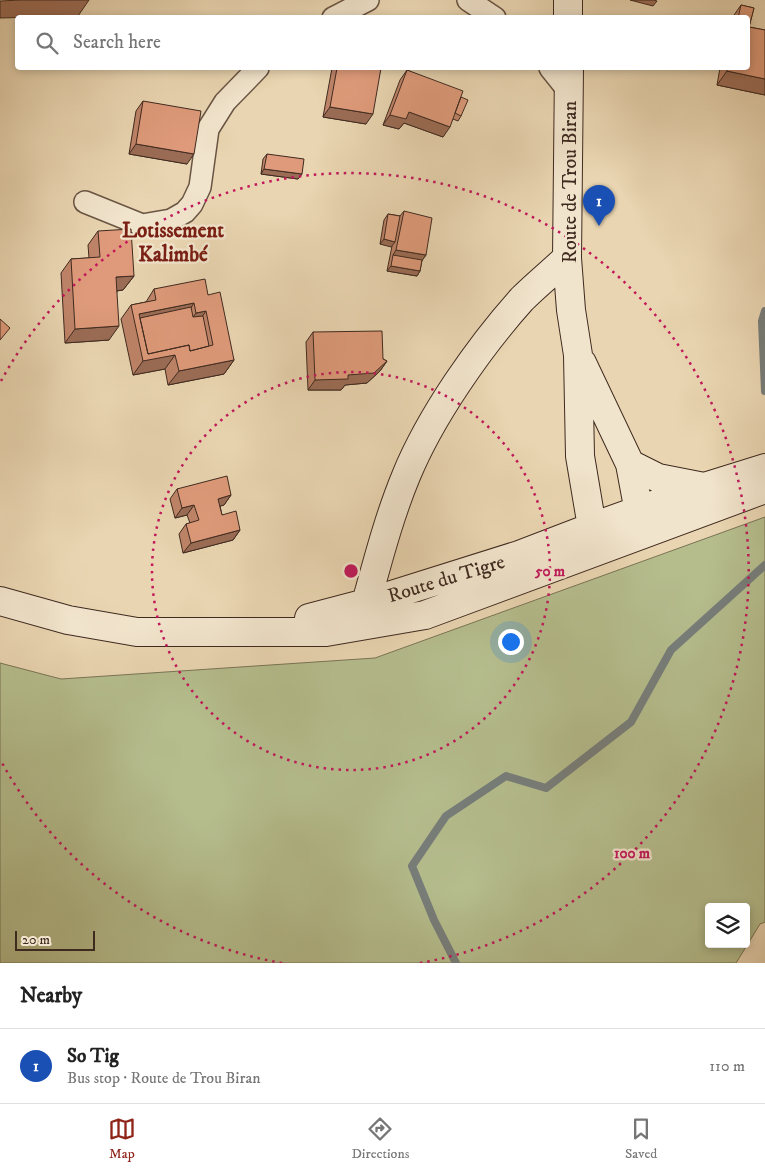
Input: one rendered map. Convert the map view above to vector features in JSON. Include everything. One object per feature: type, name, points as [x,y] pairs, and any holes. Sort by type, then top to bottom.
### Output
[{"type":"main road","points":[[568,0],[568,15]]},
{"type":"main road","name":"Route de Trou Biran","points":[[570,80],[567,258],[571,310],[578,355],[580,456],[597,539]]},
{"type":"main road","points":[[366,603],[394,506],[407,474],[438,414],[457,384],[499,327],[523,299],[567,258]]},
{"type":"main road","name":"Route de Trou Biran","points":[[578,355],[630,464],[641,523]]},
{"type":"main road","points":[[630,464],[658,478],[704,487]]},
{"type":"main road","name":"Route du Tigre","points":[[641,523],[704,487],[765,468]]},
{"type":"main road","name":"Route du Tigre","points":[[0,601],[68,620],[137,632],[326,632],[425,615],[597,539],[641,523],[765,489]]},
{"type":"main road","name":"Route du Tigre","points":[[206,633],[277,624],[324,615],[519,555],[597,539]]},
{"type":"street","points":[[339,15],[368,0]]},
{"type":"street","points":[[468,0],[490,15]]},
{"type":"street","points":[[86,202],[142,225],[171,220],[185,212],[192,204],[200,187],[208,129],[225,102],[256,70]]},
{"type":"street","points":[[553,70],[570,80]]},
{"type":"green space","points":[[765,517],[765,922],[760,924],[750,940],[750,903],[705,903],[705,948],[745,948],[736,963],[0,963],[0,663],[61,679],[375,658]]},
{"type":"building","points":[[741,5],[754,8],[750,23],[750,15],[739,15]]},
{"type":"building","points":[[750,27],[765,30],[765,79],[727,71],[750,70]]},
{"type":"building","points":[[337,70],[381,70],[373,114],[330,107]]},
{"type":"building","points":[[407,70],[463,91],[450,127],[409,112],[406,119],[390,115]]},
{"type":"building","points":[[461,97],[468,100],[461,116],[455,113]]},
{"type":"building","points":[[143,101],[201,111],[194,154],[136,144]]},
{"type":"building","points":[[267,154],[304,159],[302,174],[264,169]]},
{"type":"building","points":[[404,211],[432,218],[426,255],[396,250]]},
{"type":"building","points":[[388,214],[400,216],[395,242],[384,239]]},
{"type":"building","points":[[131,229],[134,276],[116,277],[119,326],[75,329],[71,259],[100,257],[98,231]]},
{"type":"building","points":[[393,255],[422,260],[420,271],[391,266]]},
{"type":"building","points":[[205,279],[208,295],[220,292],[234,360],[179,371],[175,355],[143,361],[131,305],[156,300],[154,289]],"holes":[[[194,303],[196,313],[206,311],[213,345],[190,351],[189,345],[148,354],[139,314]]]},
{"type":"building","points":[[191,307],[193,317],[203,316],[209,346],[190,351],[189,345],[148,354],[140,318]]},
{"type":"building","points":[[0,319],[10,328],[0,340]]},
{"type":"building","points":[[382,331],[383,359],[387,361],[374,373],[348,375],[348,379],[315,380],[313,332]]},
{"type":"building","points":[[227,476],[231,495],[218,499],[222,515],[236,511],[240,530],[191,543],[186,524],[199,520],[194,505],[182,508],[177,489]]},
{"type":"waterway","points":[[765,311],[762,321],[765,391]]},
{"type":"waterway","points":[[456,963],[434,920],[412,866],[446,816],[506,776],[546,788],[631,722],[671,650],[765,565]]},
{"type":"place","name":"So Tig","points":[[599,226]]},
{"type":"district","name":"Lotissement Kalimbé","points":[[173,242]]}]
